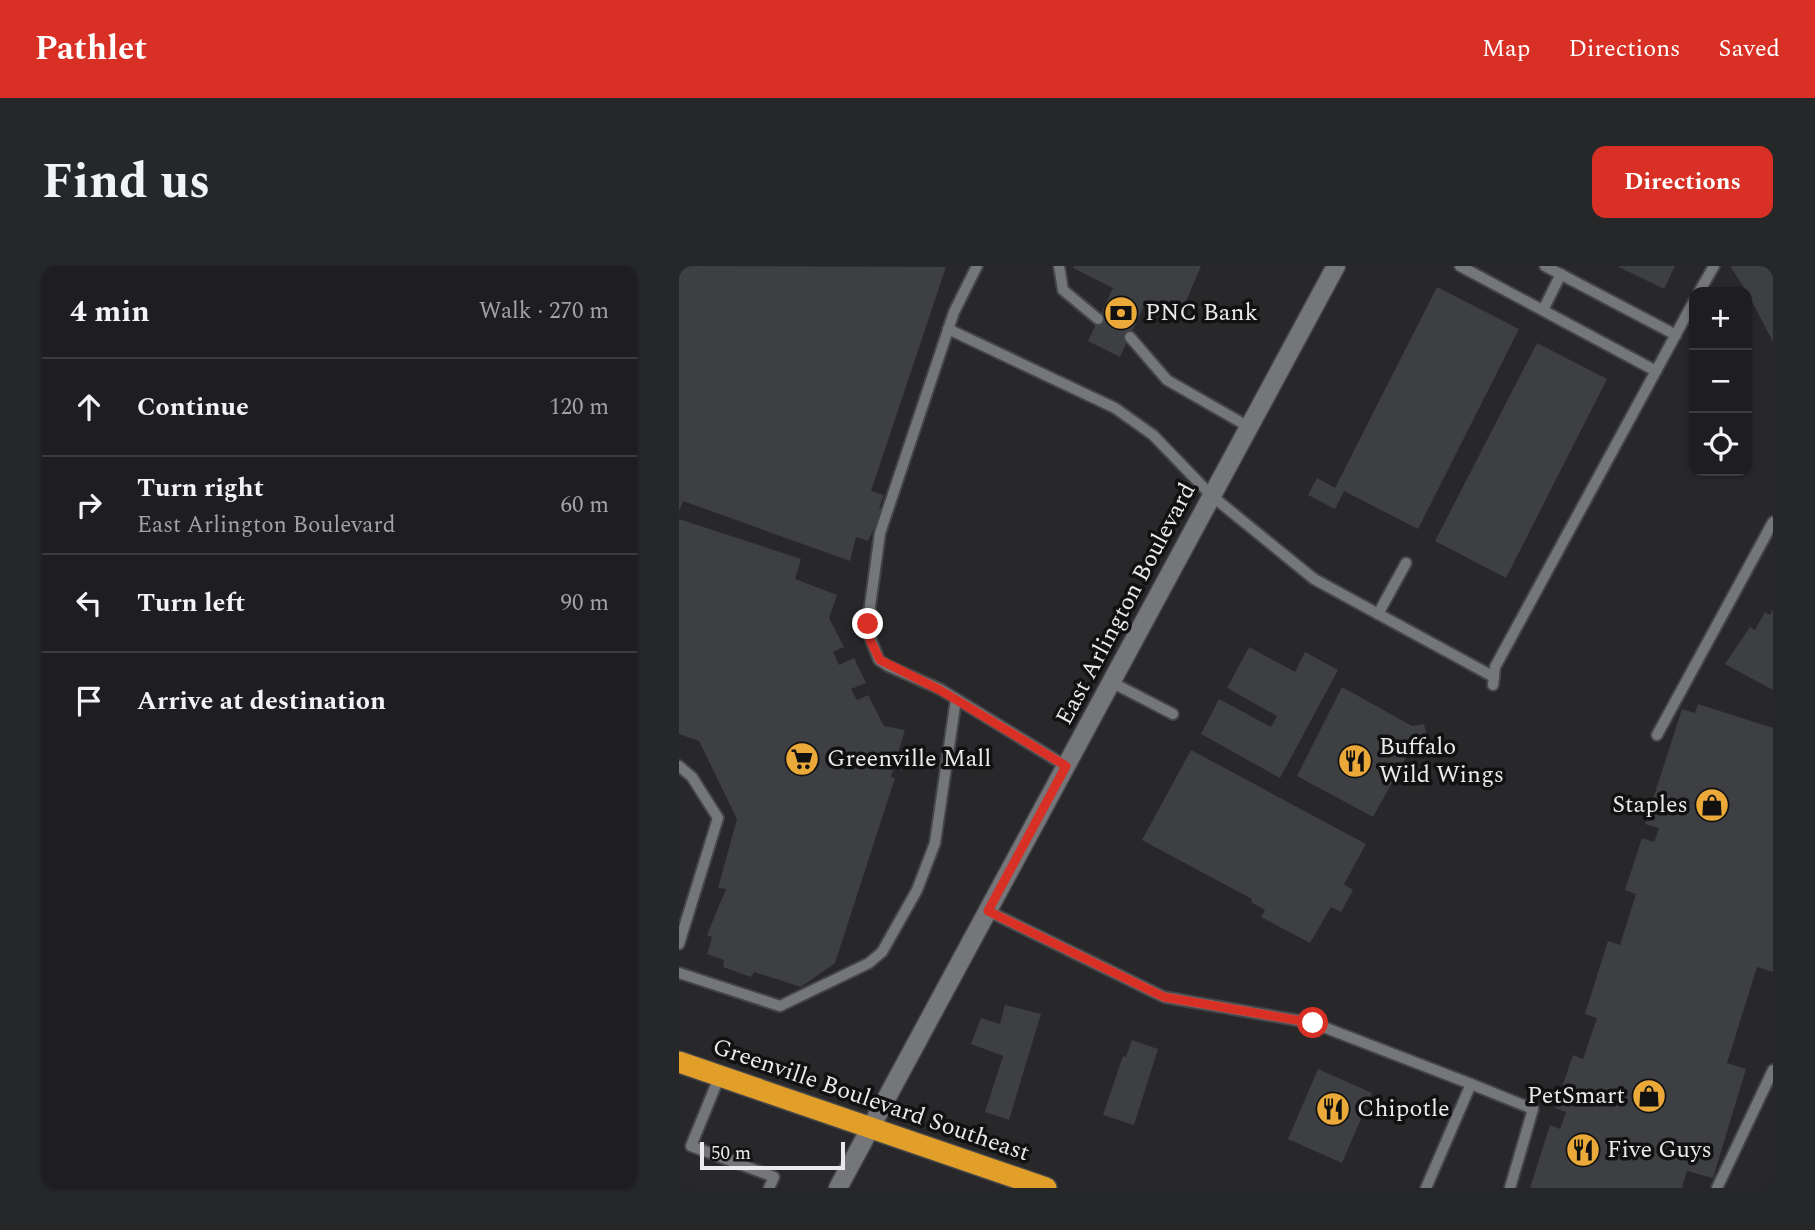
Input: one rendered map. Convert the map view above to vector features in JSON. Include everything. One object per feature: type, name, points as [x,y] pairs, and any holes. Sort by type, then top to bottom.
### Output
[{"type":"highway","name":"Greenville Boulevard Southeast","points":[[679,1062],[871,1126],[1015,1183],[1046,1188]]},
{"type":"main road","name":"East Arlington Boulevard","points":[[838,1188],[1336,266]]},
{"type":"lane","points":[[977,266],[949,329],[880,534],[868,624],[870,640],[880,660],[956,699],[1066,766]]},
{"type":"lane","points":[[1059,266],[1063,290],[1098,319]]},
{"type":"lane","points":[[1461,266],[1656,371]]},
{"type":"lane","points":[[1545,266],[1676,335]]},
{"type":"lane","points":[[1702,287],[1714,266]]},
{"type":"lane","points":[[1543,310],[1561,274]]},
{"type":"lane","points":[[949,329],[1115,408],[1153,435],[1212,496],[1314,579],[1494,681],[1495,667],[1689,311]]},
{"type":"lane","points":[[1130,337],[1167,380],[1249,427]]},
{"type":"lane","points":[[1657,735],[1773,522]]},
{"type":"lane","points":[[1378,614],[1406,563]]},
{"type":"lane","points":[[1111,682],[1173,713]]},
{"type":"lane","points":[[679,973],[781,1006],[869,963],[883,952],[917,890],[935,843],[956,699]]},
{"type":"lane","points":[[679,766],[692,777],[718,818],[679,944]]},
{"type":"lane","points":[[988,911],[1164,997],[1313,1023],[1533,1109],[1510,1188]]},
{"type":"lane","points":[[1717,1188],[1773,1070]]},
{"type":"lane","points":[[720,1075],[691,1146],[774,1177],[769,1188]]},
{"type":"lane","points":[[1426,1188],[1471,1084]]},
{"type":"building","points":[[679,266],[946,267],[871,491],[884,495],[879,508],[883,509],[868,541],[856,537],[850,561],[683,501],[679,511]]},
{"type":"building","name":"PNC Bank","points":[[1201,266],[1177,322],[1144,306],[1120,357],[1088,341],[1113,288],[1073,268]]},
{"type":"building","points":[[1617,266],[1675,266],[1664,289]]},
{"type":"building","points":[[1730,266],[1773,266],[1773,342],[1752,302],[1752,287],[1744,287]]},
{"type":"building","points":[[1437,287],[1519,329],[1418,529],[1344,491],[1335,509],[1308,495],[1317,478],[1335,488]]},
{"type":"building","points":[[1537,343],[1607,379],[1506,578],[1435,541]]},
{"type":"building","name":"Greenville Mall","points":[[679,519],[801,559],[795,579],[837,595],[829,618],[844,647],[833,652],[839,665],[854,658],[866,683],[851,689],[857,700],[868,695],[884,726],[905,730],[891,777],[895,778],[835,963],[801,987],[754,972],[751,977],[723,967],[724,960],[707,954],[712,937],[707,935],[726,889],[718,888],[737,819],[699,741],[679,734]]},
{"type":"building","points":[[1773,609],[1773,690],[1725,664],[1750,627],[1755,630],[1765,612],[1770,615]]},
{"type":"building","points":[[1249,647],[1295,672],[1305,652],[1338,670],[1280,778],[1201,734],[1219,699],[1271,727],[1277,716],[1227,688]]},
{"type":"building","name":"Buffalo Wild Wings","points":[[1342,687],[1412,726],[1424,724],[1428,741],[1413,745],[1373,817],[1297,776]]},
{"type":"building","points":[[1698,704],[1773,728],[1773,972],[1757,967],[1727,1063],[1746,1069],[1713,1178],[1687,1171],[1682,1188],[1530,1188],[1550,1125],[1560,1129],[1566,1112],[1555,1108],[1573,1055],[1583,1059],[1597,1018],[1585,1014],[1608,941],[1620,945],[1636,894],[1625,890],[1642,838],[1654,842],[1657,835],[1659,828],[1645,824],[1682,709],[1695,713]]},
{"type":"building","points":[[1191,750],[1366,844],[1344,884],[1353,890],[1341,912],[1331,907],[1310,943],[1261,917],[1265,910],[1251,902],[1252,899],[1142,840]]},
{"type":"building","points":[[1005,1005],[1041,1014],[1009,1120],[985,1112],[1003,1056],[971,1044],[981,1018],[1000,1024]]},
{"type":"building","points":[[1132,1040],[1158,1049],[1134,1125],[1103,1115],[1123,1056],[1126,1057]]},
{"type":"building","name":"Chipotle","points":[[1318,1069],[1372,1093],[1342,1163],[1288,1139]]},
{"type":"place","name":"PNC Bank","points":[[1121,313]]},
{"type":"place","name":"Greenville Mall","points":[[802,759]]},
{"type":"place","name":"Buffalo Wild Wings","points":[[1355,761]]},
{"type":"place","name":"Staples","points":[[1712,805]]},
{"type":"place","name":"PetSmart","points":[[1649,1096]]},
{"type":"place","name":"Chipotle","points":[[1333,1109]]},
{"type":"place","name":"Five Guys","points":[[1583,1150]]},
{"type":"route","points":[[868,624],[870,640],[880,660],[888,666],[940,690],[1066,766],[988,911],[1164,997],[1313,1023]]}]
